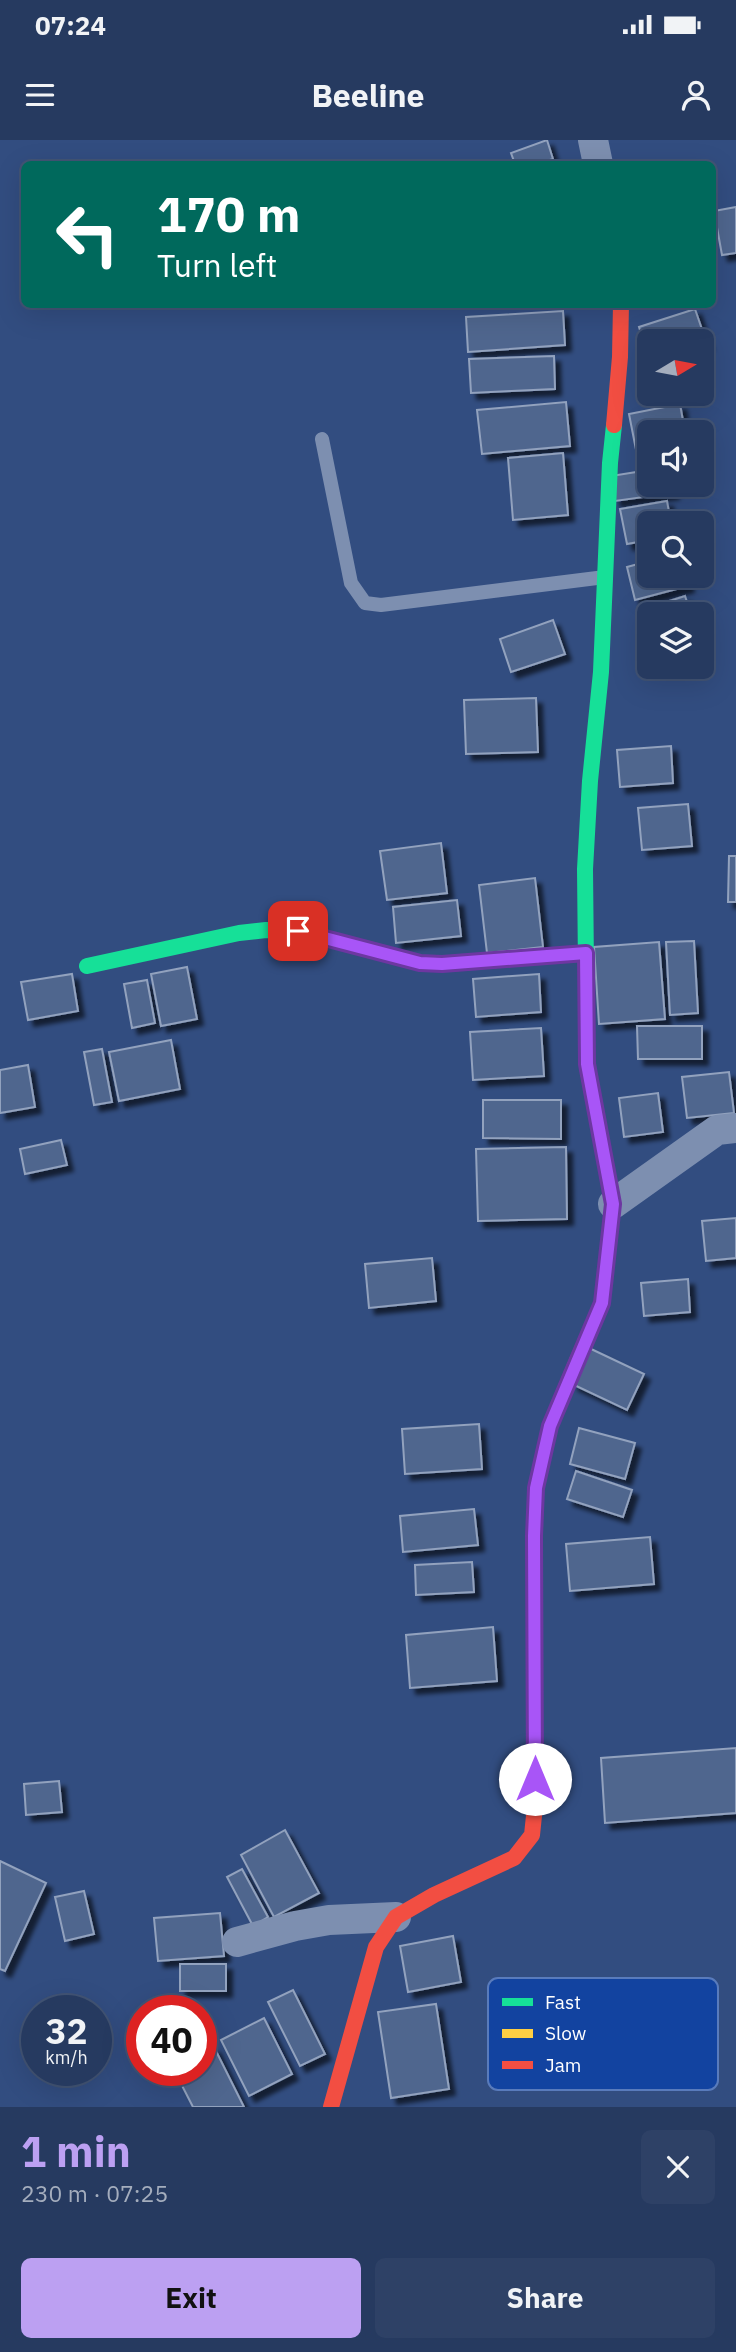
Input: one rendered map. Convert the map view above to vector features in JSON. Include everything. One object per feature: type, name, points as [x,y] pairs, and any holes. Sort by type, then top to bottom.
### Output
[{"type":"street","points":[[593,140],[597,161]]},
{"type":"street","points":[[331,2107],[376,1947],[396,1917],[434,1895],[514,1858],[532,1835],[535,1806],[536,1488],[550,1426],[602,1303],[613,1204],[587,1064],[585,869],[606,577],[610,463],[620,357],[621,308]]},
{"type":"street","points":[[87,966],[239,933],[266,930],[298,931],[420,963],[442,964],[586,953]]},
{"type":"street","points":[[613,1204],[717,1130],[736,1128]]},
{"type":"street","points":[[237,1942],[329,1920],[396,1917]]},
{"type":"lane","points":[[322,439],[351,583],[365,603],[381,605],[606,577]]},
{"type":"building","points":[[547,140],[553,159],[514,161],[511,153]]},
{"type":"building","points":[[736,207],[736,253],[722,255],[716,211]]},
{"type":"building","points":[[695,309],[702,329],[640,329]]},
{"type":"building","points":[[563,311],[565,345],[468,352],[466,317]]},
{"type":"building","points":[[554,356],[555,389],[471,393],[469,359]]},
{"type":"building","points":[[566,402],[570,446],[482,454],[477,410]]},
{"type":"building","points":[[680,406],[683,420],[637,420],[637,455],[629,414]]},
{"type":"building","points":[[563,453],[568,515],[513,520],[508,458]]},
{"type":"building","points":[[637,472],[637,497],[644,497],[615,501],[611,476]]},
{"type":"building","points":[[667,501],[669,511],[637,511],[637,542],[627,544],[620,509]]},
{"type":"building","points":[[637,564],[637,588],[680,588],[635,600],[627,567]]},
{"type":"building","points":[[685,596],[687,602],[666,602]]},
{"type":"building","points":[[553,620],[565,654],[511,672],[500,639]]},
{"type":"building","points":[[536,698],[538,752],[466,754],[464,700]]},
{"type":"building","points":[[671,746],[673,783],[620,787],[617,750]]},
{"type":"building","points":[[688,804],[692,846],[642,850],[638,808]]},
{"type":"building","points":[[441,843],[447,893],[387,900],[380,851]]},
{"type":"building","points":[[729,856],[736,856],[736,902],[728,902]]},
{"type":"building","points":[[535,878],[543,947],[487,953],[479,885]]},
{"type":"building","points":[[457,900],[461,936],[396,943],[393,907]]},
{"type":"building","points":[[694,941],[698,1013],[670,1015],[666,942]]},
{"type":"building","points":[[659,942],[665,1019],[599,1024],[594,947]]},
{"type":"building","points":[[187,967],[197,1019],[161,1026],[151,974]]},
{"type":"building","points":[[72,974],[78,1011],[28,1020],[21,982]]},
{"type":"building","points":[[539,974],[541,1012],[476,1017],[473,979]]},
{"type":"building","points":[[147,980],[155,1023],[132,1028],[124,984]]},
{"type":"building","points":[[637,1026],[702,1026],[702,1059],[638,1059]]},
{"type":"building","points":[[541,1028],[544,1076],[473,1080],[470,1032]]},
{"type":"building","points":[[171,1040],[180,1089],[119,1101],[109,1052]]},
{"type":"building","points":[[102,1049],[112,1102],[94,1105],[84,1052]]},
{"type":"building","points":[[28,1065],[35,1107],[0,1113],[0,1070]]},
{"type":"building","points":[[729,1072],[734,1113],[687,1118],[682,1077]]},
{"type":"building","points":[[658,1093],[663,1132],[624,1137],[619,1098]]},
{"type":"building","points":[[483,1100],[561,1100],[561,1139],[483,1138]]},
{"type":"building","points":[[61,1140],[67,1165],[25,1174],[20,1149]]},
{"type":"building","points":[[566,1147],[567,1219],[478,1221],[476,1149]]},
{"type":"building","points":[[736,1218],[736,1258],[706,1261],[702,1221]]},
{"type":"building","points":[[432,1258],[436,1301],[369,1308],[365,1264]]},
{"type":"building","points":[[688,1279],[690,1312],[644,1316],[641,1283]]},
{"type":"building","points":[[589,1348],[644,1374],[627,1410],[572,1384]]},
{"type":"building","points":[[479,1424],[482,1469],[405,1474],[402,1429]]},
{"type":"building","points":[[579,1428],[635,1443],[625,1479],[570,1464]]},
{"type":"building","points":[[576,1471],[632,1490],[623,1517],[567,1499]]},
{"type":"building","points":[[474,1509],[478,1545],[403,1552],[400,1516]]},
{"type":"building","points":[[650,1537],[654,1584],[570,1591],[566,1544]]},
{"type":"building","points":[[472,1562],[474,1592],[416,1595],[415,1565]]},
{"type":"building","points":[[493,1627],[497,1681],[410,1688],[406,1635]]},
{"type":"building","points":[[736,1748],[736,1813],[605,1823],[601,1758]]},
{"type":"building","points":[[59,1781],[62,1812],[26,1815],[24,1784]]},
{"type":"building","points":[[285,1830],[319,1893],[274,1917],[241,1855]]},
{"type":"building","points":[[0,1861],[46,1883],[5,1971],[0,1969]]},
{"type":"building","points":[[242,1869],[268,1917],[253,1926],[227,1877]]},
{"type":"building","points":[[84,1891],[94,1934],[65,1941],[55,1897]]},
{"type":"building","points":[[220,1913],[224,1956],[158,1961],[154,1918]]},
{"type":"building","points":[[453,1936],[461,1982],[408,1992],[400,1946]]},
{"type":"building","points":[[180,1964],[226,1964],[226,1991],[180,1991]]},
{"type":"building","points":[[293,1990],[325,2054],[300,2066],[268,2002]]},
{"type":"building","points":[[436,2004],[449,2089],[391,2098],[378,2012]]},
{"type":"building","points":[[264,2018],[292,2074],[249,2096],[221,2040]]},
{"type":"building","points":[[217,2053],[244,2107],[193,2107],[182,2086],[217,2086]]},
{"type":"traffic: fast","points":[[587,1066],[585,869],[590,781],[601,672],[614,425]]},
{"type":"traffic: fast","points":[[87,966],[239,933],[266,930],[298,931],[420,963],[446,964]]},
{"type":"traffic: slow","points":[[535,1725],[536,1487],[550,1426],[577,1361]]},
{"type":"traffic: jam","points":[[614,425],[621,308]]},
{"type":"traffic: jam","points":[[446,964],[586,953]]},
{"type":"traffic: jam","points":[[577,1361],[602,1303],[613,1204],[587,1066]]},
{"type":"traffic: jam","points":[[331,2107],[376,1947],[396,1917],[434,1895],[514,1858],[532,1835],[535,1806],[535,1725]]},
{"type":"route","points":[[298,931],[420,963],[442,964],[586,953],[587,1064],[613,1204],[602,1303],[550,1426],[536,1488],[535,1779]]}]
